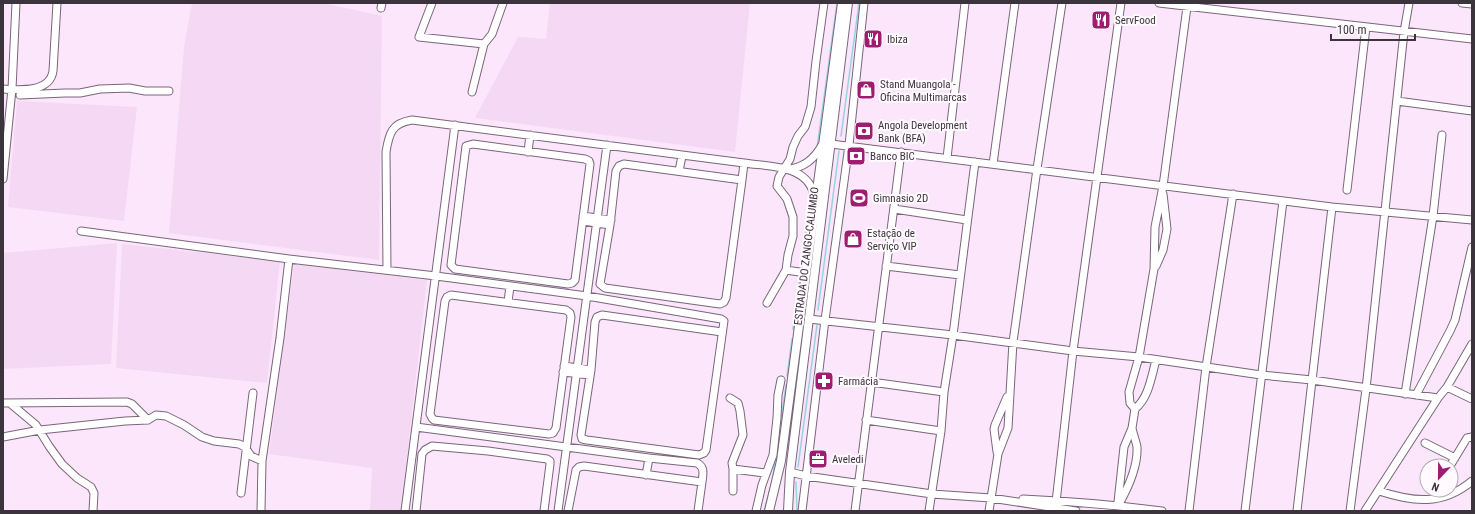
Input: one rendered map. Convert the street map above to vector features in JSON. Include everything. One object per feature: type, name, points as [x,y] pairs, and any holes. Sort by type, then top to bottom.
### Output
[{"type":"main road","name":"ESTRADA DO ZANGO-CALUMBO","points":[[788,511],[790,472],[809,319],[842,3]]},
{"type":"main road","name":"ESTRADA DO ZANGO-CALUMBO","points":[[769,511],[779,471],[802,273],[827,143],[848,3]]},
{"type":"street","points":[[3,179],[12,89],[16,3]]},
{"type":"street","points":[[3,89],[31,88],[47,84],[52,74],[57,3]]},
{"type":"street","points":[[432,3],[419,37],[484,44]]},
{"type":"street","points":[[472,92],[484,44],[492,34],[503,3]]},
{"type":"street","points":[[767,303],[786,270],[793,236],[793,217],[787,199],[776,186],[779,177],[786,169],[798,136],[805,127],[811,107],[824,3]]},
{"type":"street","points":[[802,511],[825,320],[849,146],[864,3]]},
{"type":"street","points":[[947,158],[966,3]]},
{"type":"street","points":[[993,164],[1015,3]]},
{"type":"street","points":[[989,511],[998,454],[1008,428],[1013,342],[1036,169],[1062,3]]},
{"type":"street","points":[[1055,510],[1073,351],[1121,3]]},
{"type":"street","points":[[1159,3],[1472,39]]},
{"type":"street","points":[[1350,511],[1366,389],[1404,32],[1410,3]]},
{"type":"street","points":[[1462,3],[1472,4]]},
{"type":"street","points":[[1136,409],[1130,403],[1128,392],[1139,357],[1154,270],[1155,227],[1163,186],[1187,7]]},
{"type":"street","points":[[1347,190],[1366,27]]},
{"type":"street","points":[[11,100],[31,88]]},
{"type":"street","points":[[20,95],[80,93],[94,90],[122,88],[145,91],[170,91]]},
{"type":"street","points":[[1397,101],[1472,111]]},
{"type":"street","points":[[387,270],[386,152],[388,139],[393,129],[402,122],[412,120],[786,169],[798,172],[807,179],[814,191],[815,203]]},
{"type":"street","points":[[405,511],[455,125]]},
{"type":"street","points":[[528,152],[530,135]]},
{"type":"street","points":[[1405,394],[1433,216],[1442,135]]},
{"type":"street","points":[[786,169],[798,168],[810,161],[827,143],[1332,207],[1472,220]]},
{"type":"street","points":[[473,144],[585,159],[589,161],[590,164],[583,218],[575,280],[572,283],[568,284],[455,269],[451,265],[466,146],[473,144]]},
{"type":"street","points":[[558,511],[607,145]]},
{"type":"street","points":[[855,511],[870,382],[901,152]]},
{"type":"street","points":[[679,171],[682,156]]},
{"type":"street","points":[[929,511],[941,431],[944,392],[953,335],[975,162]]},
{"type":"street","points":[[742,180],[624,164],[619,166],[616,171],[611,222],[600,284],[602,287],[720,304],[724,302],[726,298],[742,180],[744,163]]},
{"type":"street","points":[[1154,270],[1163,250],[1167,229],[1163,186]]},
{"type":"street","points":[[1189,511],[1206,367],[1233,194]]},
{"type":"street","points":[[1245,511],[1283,201]]},
{"type":"street","points":[[1297,511],[1332,207]]},
{"type":"street","points":[[894,209],[967,220]]},
{"type":"street","points":[[583,218],[611,222]]},
{"type":"street","points":[[81,231],[289,259],[436,276],[587,296],[721,318],[725,323],[722,332],[706,450],[704,454],[700,455],[582,439],[581,435],[591,373],[595,322],[597,317],[602,315],[722,332]]},
{"type":"street","points":[[1416,395],[1455,320],[1472,247]]},
{"type":"street","points":[[260,511],[262,461],[280,338],[289,259]]},
{"type":"street","points":[[886,266],[960,275]]},
{"type":"street","points":[[786,270],[802,273]]},
{"type":"street","points":[[508,302],[510,286]]},
{"type":"street","points":[[451,295],[566,310],[570,313],[571,317],[563,369],[556,428],[553,433],[549,434],[434,420],[430,414],[445,301],[451,295]]},
{"type":"street","points":[[659,323],[661,309]]},
{"type":"street","points":[[809,319],[1013,342],[1073,351],[1139,357],[1261,375],[1312,380],[1366,389],[1438,398]]},
{"type":"street","points":[[1365,511],[1438,398],[1447,387],[1472,344]]},
{"type":"street","points":[[1118,508],[1124,447],[1132,428],[1136,409],[1146,397],[1156,360]]},
{"type":"street","points":[[563,369],[591,373]]},
{"type":"street","points":[[756,511],[765,474],[773,455],[779,384],[781,380]]},
{"type":"street","points":[[870,382],[944,392]]},
{"type":"street","points":[[1447,387],[1472,399]]},
{"type":"street","points":[[241,493],[253,393]]},
{"type":"street","points":[[998,454],[994,429],[1009,393]]},
{"type":"street","points":[[730,398],[738,403],[743,435],[732,462],[733,491]]},
{"type":"street","points":[[7,403],[127,402],[132,404],[148,420]]},
{"type":"street","points":[[7,403],[30,420],[40,430],[62,464],[77,478],[91,487],[94,493],[93,511]]},
{"type":"street","points":[[3,437],[40,430],[148,420],[156,415],[166,416],[214,441],[239,444],[245,447],[251,456],[262,461]]},
{"type":"street","points":[[866,420],[941,431]]},
{"type":"street","points":[[416,426],[649,458],[697,463],[701,465],[703,469],[698,511]]},
{"type":"street","points":[[1118,508],[1128,488],[1134,468],[1137,447],[1132,428]]},
{"type":"street","points":[[488,451],[490,437]]},
{"type":"street","points":[[1425,443],[1455,458],[1467,438],[1472,437]]},
{"type":"street","points":[[416,511],[422,454],[425,450],[432,446],[488,451],[547,459],[550,461],[544,511]]},
{"type":"street","points":[[646,475],[649,458]]},
{"type":"street","points":[[568,511],[576,470],[579,467],[584,466],[702,482]]},
{"type":"street","points":[[733,469],[765,474]]},
{"type":"street","points":[[790,472],[806,476],[932,494],[1056,501],[1162,511]]},
{"type":"street","points":[[1379,491],[1408,499],[1438,499],[1454,493],[1472,481]]},
{"type":"street","points":[[990,498],[1055,510],[1076,511]]},
{"type":"shaded area","points":[[192,3],[323,3],[382,16],[379,260],[169,233],[184,47]]},
{"type":"shaded area","points":[[550,3],[750,3],[735,152],[475,118],[518,37],[546,39]]},
{"type":"shaded area","points":[[17,101],[137,107],[124,221],[8,207]]},
{"type":"shaded area","points":[[117,243],[111,364],[3,369],[3,253]]},
{"type":"shaded area","points":[[122,244],[280,261],[267,383],[116,368]]},
{"type":"shaded area","points":[[294,264],[427,280],[401,511],[370,511],[372,468],[269,454]]},
{"type":"waterway","points":[[817,148],[837,3]]},
{"type":"waterway","points":[[841,136],[859,3]]},
{"type":"waterway","points":[[818,310],[839,151]]},
{"type":"waterway","points":[[801,266],[811,195]]},
{"type":"waterway","points":[[793,329],[800,276]]},
{"type":"waterway","points":[[798,467],[817,325]]},
{"type":"waterway","points":[[787,376],[792,339]]},
{"type":"waterway","points":[[773,476],[786,385]]},
{"type":"waterway","points":[[796,482],[797,511]]},
{"type":"waterway","points":[[764,511],[770,489]]},
{"type":"place","name":"ServFood","points":[[1101,20]]},
{"type":"place","name":"Ibiza","points":[[873,39]]},
{"type":"place","name":"Stand Muangola - Oficina Multimarcas","points":[[866,90]]},
{"type":"place","name":"Angola Development Bank (BFA)","points":[[864,131]]},
{"type":"place","name":"Banco BIC","points":[[856,156]]},
{"type":"place","name":"Gimnasio 2D","points":[[859,198]]},
{"type":"place","name":"Estação de Serviço VIP","points":[[853,239]]},
{"type":"place","name":"Farmácia","points":[[824,381]]},
{"type":"place","name":"Aveledi","points":[[818,459]]}]
